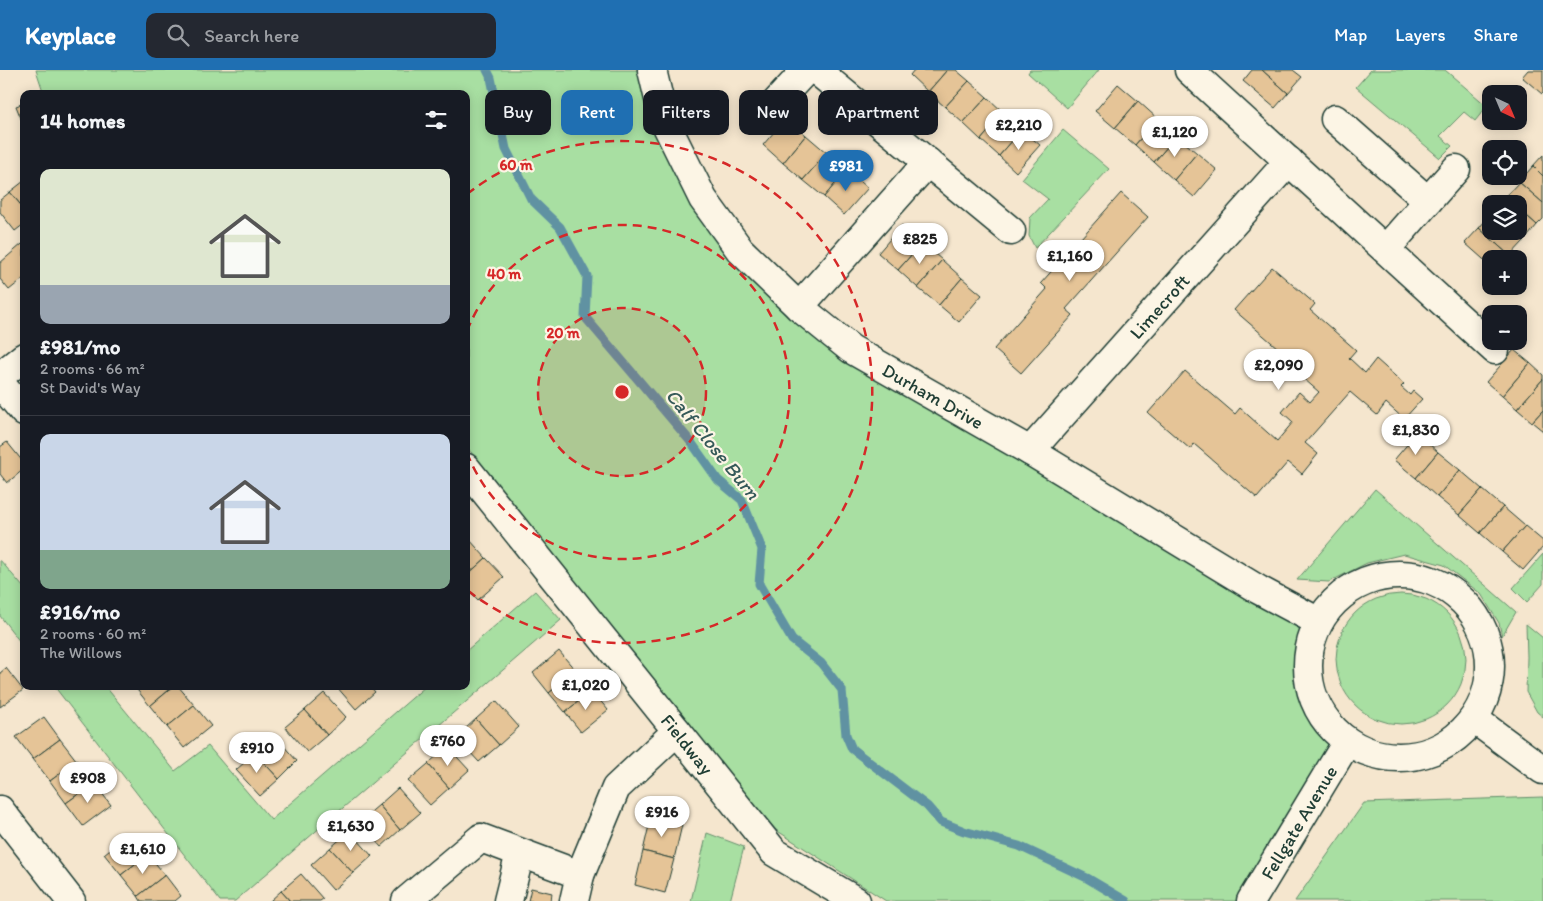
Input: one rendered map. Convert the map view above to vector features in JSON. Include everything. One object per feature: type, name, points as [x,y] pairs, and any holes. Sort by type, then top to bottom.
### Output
[{"type":"street","name":"Durham Drive","points":[[652,70],[664,120],[703,199],[740,250],[799,307],[851,349],[1030,451],[1259,590],[1319,622]]},
{"type":"street","points":[[788,90],[806,70]]},
{"type":"street","points":[[816,70],[1011,231]]},
{"type":"street","points":[[1189,70],[1482,338]]},
{"type":"street","points":[[1335,119],[1428,201]]},
{"type":"street","name":"Limecroft","points":[[1030,451],[1289,161]]},
{"type":"street","points":[[799,307],[928,162]]},
{"type":"street","points":[[1386,249],[1456,169]]},
{"type":"street","points":[[0,376],[20,360]]},
{"type":"street","points":[[0,383],[20,407]]},
{"type":"street","name":"Fieldway","points":[[470,473],[774,852],[856,901]]},
{"type":"street","points":[[1391,574],[1417,576],[1442,584],[1463,600],[1479,620],[1488,644],[1491,670],[1486,695],[1474,719],[1458,736],[1438,749],[1415,756],[1392,758],[1368,753],[1347,742],[1328,726],[1316,705],[1308,681],[1307,656],[1319,622],[1339,598],[1366,580],[1391,574]]},
{"type":"street","points":[[1474,719],[1543,770]]},
{"type":"street","points":[[406,901],[481,838],[520,853],[577,888],[616,788],[677,731]]},
{"type":"street","name":"Fellgate Avenue","points":[[1251,901],[1347,742]]},
{"type":"street","points":[[0,810],[70,901]]},
{"type":"street","points":[[508,901],[520,853]]},
{"type":"green space","points":[[36,70],[652,70],[660,90],[643,90],[643,135],[678,135],[703,199],[799,307],[1319,622],[1307,656],[1308,681],[1315,705],[1328,725],[1347,742],[1251,901],[886,901],[776,830],[724,769],[470,451],[470,90],[43,90]]},
{"type":"green space","points":[[1030,70],[1099,70],[1067,108],[1028,73]]},
{"type":"green space","points":[[1371,70],[1445,70],[1482,102],[1482,112],[1475,121],[1464,112],[1440,136],[1452,146],[1440,158],[1356,87]]},
{"type":"green space","points":[[1063,130],[1109,169],[1035,248],[1029,236],[1030,218],[1048,199],[1022,179]]},
{"type":"green space","points":[[1375,489],[1516,612],[1502,636],[1499,623],[1481,594],[1444,565],[1404,554],[1367,563],[1329,582],[1297,580]]},
{"type":"green space","points":[[1543,554],[1543,584],[1527,602],[1513,588]]},
{"type":"green space","points":[[0,560],[20,583],[20,642],[0,616]]},
{"type":"green space","points":[[535,591],[561,620],[235,901],[220,901],[57,690],[108,690],[175,771],[208,746],[271,820],[421,690],[470,690],[470,648]]},
{"type":"green space","points":[[1401,594],[1414,595],[1426,599],[1447,613],[1461,634],[1465,646],[1465,672],[1461,684],[1447,705],[1426,719],[1414,723],[1401,724],[1388,723],[1376,719],[1355,705],[1341,684],[1337,672],[1336,659],[1337,646],[1341,634],[1355,613],[1376,599],[1388,595]]},
{"type":"green space","points":[[1526,624],[1543,638],[1543,717],[1537,712],[1526,692]]},
{"type":"green space","points":[[1543,797],[1543,901],[1295,901],[1364,803]]},
{"type":"green space","points":[[707,833],[744,847],[730,901],[691,901]]},
{"type":"building","points":[[914,70],[947,70],[930,90],[926,90],[910,75]]},
{"type":"building","points":[[947,70],[956,70],[969,81],[945,107],[938,101],[938,90],[930,90]]},
{"type":"building","points":[[1252,70],[1262,70],[1288,93],[1275,108],[1243,81]]},
{"type":"building","points":[[1262,70],[1293,70],[1302,77],[1288,93]]},
{"type":"building","points":[[1528,70],[1543,70],[1542,94],[1522,77]]},
{"type":"building","points":[[969,81],[987,97],[963,123],[945,107]]},
{"type":"building","points":[[1118,84],[1138,101],[1115,128],[1095,111]]},
{"type":"building","points":[[987,97],[1004,113],[981,140],[963,123]]},
{"type":"building","points":[[1138,101],[1158,119],[1135,145],[1115,128]]},
{"type":"building","points":[[20,104],[20,116],[16,106]]},
{"type":"building","points":[[1004,113],[1022,130],[999,156],[981,140]]},
{"type":"building","points":[[1158,119],[1177,136],[1154,162],[1135,145]]},
{"type":"building","points":[[1022,130],[1040,145],[1016,172],[999,156]]},
{"type":"building","points":[[772,135],[806,135],[783,163],[763,145]]},
{"type":"building","points":[[806,135],[827,153],[803,180],[783,163]]},
{"type":"building","points":[[1177,136],[1197,153],[1174,180],[1154,162]]},
{"type":"building","points":[[827,153],[847,170],[824,197],[803,180]]},
{"type":"building","points":[[1197,153],[1217,170],[1194,197],[1174,180]]},
{"type":"building","points":[[1543,155],[1543,176],[1533,166]]},
{"type":"building","points":[[1533,166],[1543,176],[1543,203],[1522,185],[1527,185],[1527,173]]},
{"type":"building","points":[[847,170],[868,188],[844,215],[824,197]]},
{"type":"building","points":[[20,184],[20,204],[10,192]]},
{"type":"building","points":[[1516,185],[1522,185],[1543,203],[1543,219],[1537,225],[1527,216],[1527,195],[1507,195]]},
{"type":"building","points":[[10,192],[20,204],[20,227],[15,231],[0,212],[0,200]]},
{"type":"building","points":[[1121,193],[1148,217],[1066,309],[1073,315],[1021,373],[994,349],[1047,289],[1041,283]]},
{"type":"building","points":[[1527,216],[1537,225],[1527,237]]},
{"type":"building","points":[[902,225],[922,243],[898,270],[878,253]]},
{"type":"building","points":[[1479,228],[1482,231],[1482,240],[1492,240],[1503,250],[1482,250],[1482,258],[1465,243]]},
{"type":"building","points":[[1492,240],[1524,241],[1516,250],[1503,250]]},
{"type":"building","points":[[922,243],[942,260],[918,288],[898,270]]},
{"type":"building","points":[[20,246],[20,281],[9,290],[0,279],[0,263]]},
{"type":"building","points":[[942,260],[962,278],[939,305],[918,288]]},
{"type":"building","points":[[1272,267],[1315,304],[1310,310],[1356,350],[1349,358],[1365,373],[1376,359],[1404,384],[1401,387],[1410,395],[1413,391],[1422,399],[1404,419],[1386,403],[1377,415],[1350,392],[1305,443],[1318,454],[1302,474],[1288,462],[1257,498],[1194,444],[1190,449],[1148,413],[1185,371],[1235,414],[1240,408],[1277,441],[1293,422],[1282,412],[1299,392],[1310,402],[1319,392],[1282,360],[1286,355],[1234,310]]},
{"type":"building","points":[[962,278],[982,295],[959,322],[939,305]]},
{"type":"building","points":[[1514,350],[1530,363],[1502,396],[1486,382]]},
{"type":"building","points":[[1530,363],[1543,375],[1543,379],[1517,409],[1502,396]]},
{"type":"building","points":[[1543,379],[1543,410],[1532,422],[1517,409]]},
{"type":"building","points":[[1543,410],[1543,431],[1532,422]]},
{"type":"building","points":[[1417,433],[1438,452],[1416,478],[1394,460]]},
{"type":"building","points":[[7,442],[20,458],[20,472],[7,483],[0,474],[0,447]]},
{"type":"building","points":[[1438,452],[1460,470],[1437,497],[1416,478]]},
{"type":"building","points":[[1460,470],[1482,489],[1459,515],[1437,497]]},
{"type":"building","points":[[1482,489],[1503,507],[1480,533],[1459,515]]},
{"type":"building","points":[[1503,507],[1525,526],[1502,552],[1480,533]]},
{"type":"building","points":[[1525,526],[1543,541],[1543,547],[1523,570],[1502,552]]},
{"type":"building","points":[[470,540],[486,558],[470,572]]},
{"type":"building","points":[[486,558],[504,577],[478,600],[470,591],[470,572]]},
{"type":"building","points":[[559,651],[576,671],[549,693],[533,673]]},
{"type":"building","points":[[6,668],[20,686],[20,690],[23,690],[0,707],[0,673]]},
{"type":"building","points":[[576,671],[592,691],[565,712],[549,693]]},
{"type":"building","points":[[137,690],[169,690],[150,706]]},
{"type":"building","points":[[169,690],[181,690],[194,705],[167,727],[150,706]]},
{"type":"building","points":[[339,690],[373,690],[375,692],[356,709]]},
{"type":"building","points":[[592,691],[608,710],[581,732],[565,712]]},
{"type":"building","points":[[324,693],[346,717],[327,735],[305,710]]},
{"type":"building","points":[[496,701],[519,727],[499,745],[476,719]]},
{"type":"building","points":[[194,705],[211,726],[184,748],[167,727]]},
{"type":"building","points":[[305,710],[327,735],[307,752],[285,727]]},
{"type":"building","points":[[44,717],[60,739],[33,759],[16,737]]},
{"type":"building","points":[[476,719],[499,745],[479,762],[456,737]]},
{"type":"building","points":[[274,735],[297,761],[279,779],[255,753]]},
{"type":"building","points":[[60,739],[77,761],[50,781],[33,759]]},
{"type":"building","points":[[447,746],[469,770],[449,788],[428,764]]},
{"type":"building","points":[[255,753],[279,779],[260,796],[236,770]]},
{"type":"building","points":[[77,761],[94,783],[66,803],[50,781]]},
{"type":"building","points":[[428,764],[449,788],[430,805],[408,781]]},
{"type":"building","points":[[94,783],[111,805],[83,826],[66,803]]},
{"type":"building","points":[[398,788],[420,813],[400,830],[379,805]]},
{"type":"building","points":[[379,805],[400,830],[381,847],[359,822]]},
{"type":"building","points":[[651,817],[682,825],[674,859],[643,851]]},
{"type":"building","points":[[350,831],[372,856],[353,873],[330,848]]},
{"type":"building","points":[[131,832],[148,854],[121,875],[104,854]]},
{"type":"building","points":[[330,848],[353,873],[333,890],[311,865]]},
{"type":"building","points":[[643,851],[674,859],[665,893],[635,885]]},
{"type":"building","points":[[148,854],[165,875],[138,896],[121,875]]},
{"type":"building","points":[[301,874],[323,899],[320,901],[290,901],[281,891]]},
{"type":"building","points":[[165,875],[181,896],[175,901],[141,901],[138,896]]},
{"type":"building","points":[[531,888],[552,893],[551,901],[528,901]]},
{"type":"building","points":[[281,891],[290,901],[270,901]]},
{"type":"waterway","name":"Calf Close Burn","points":[[487,70],[491,78],[506,149],[531,199],[560,227],[587,276],[585,317],[691,442],[718,480],[742,500],[762,549],[759,584],[792,640],[821,663],[842,690],[846,735],[852,749],[927,806],[941,822],[964,831],[1019,846],[1087,878],[1126,901]]}]
